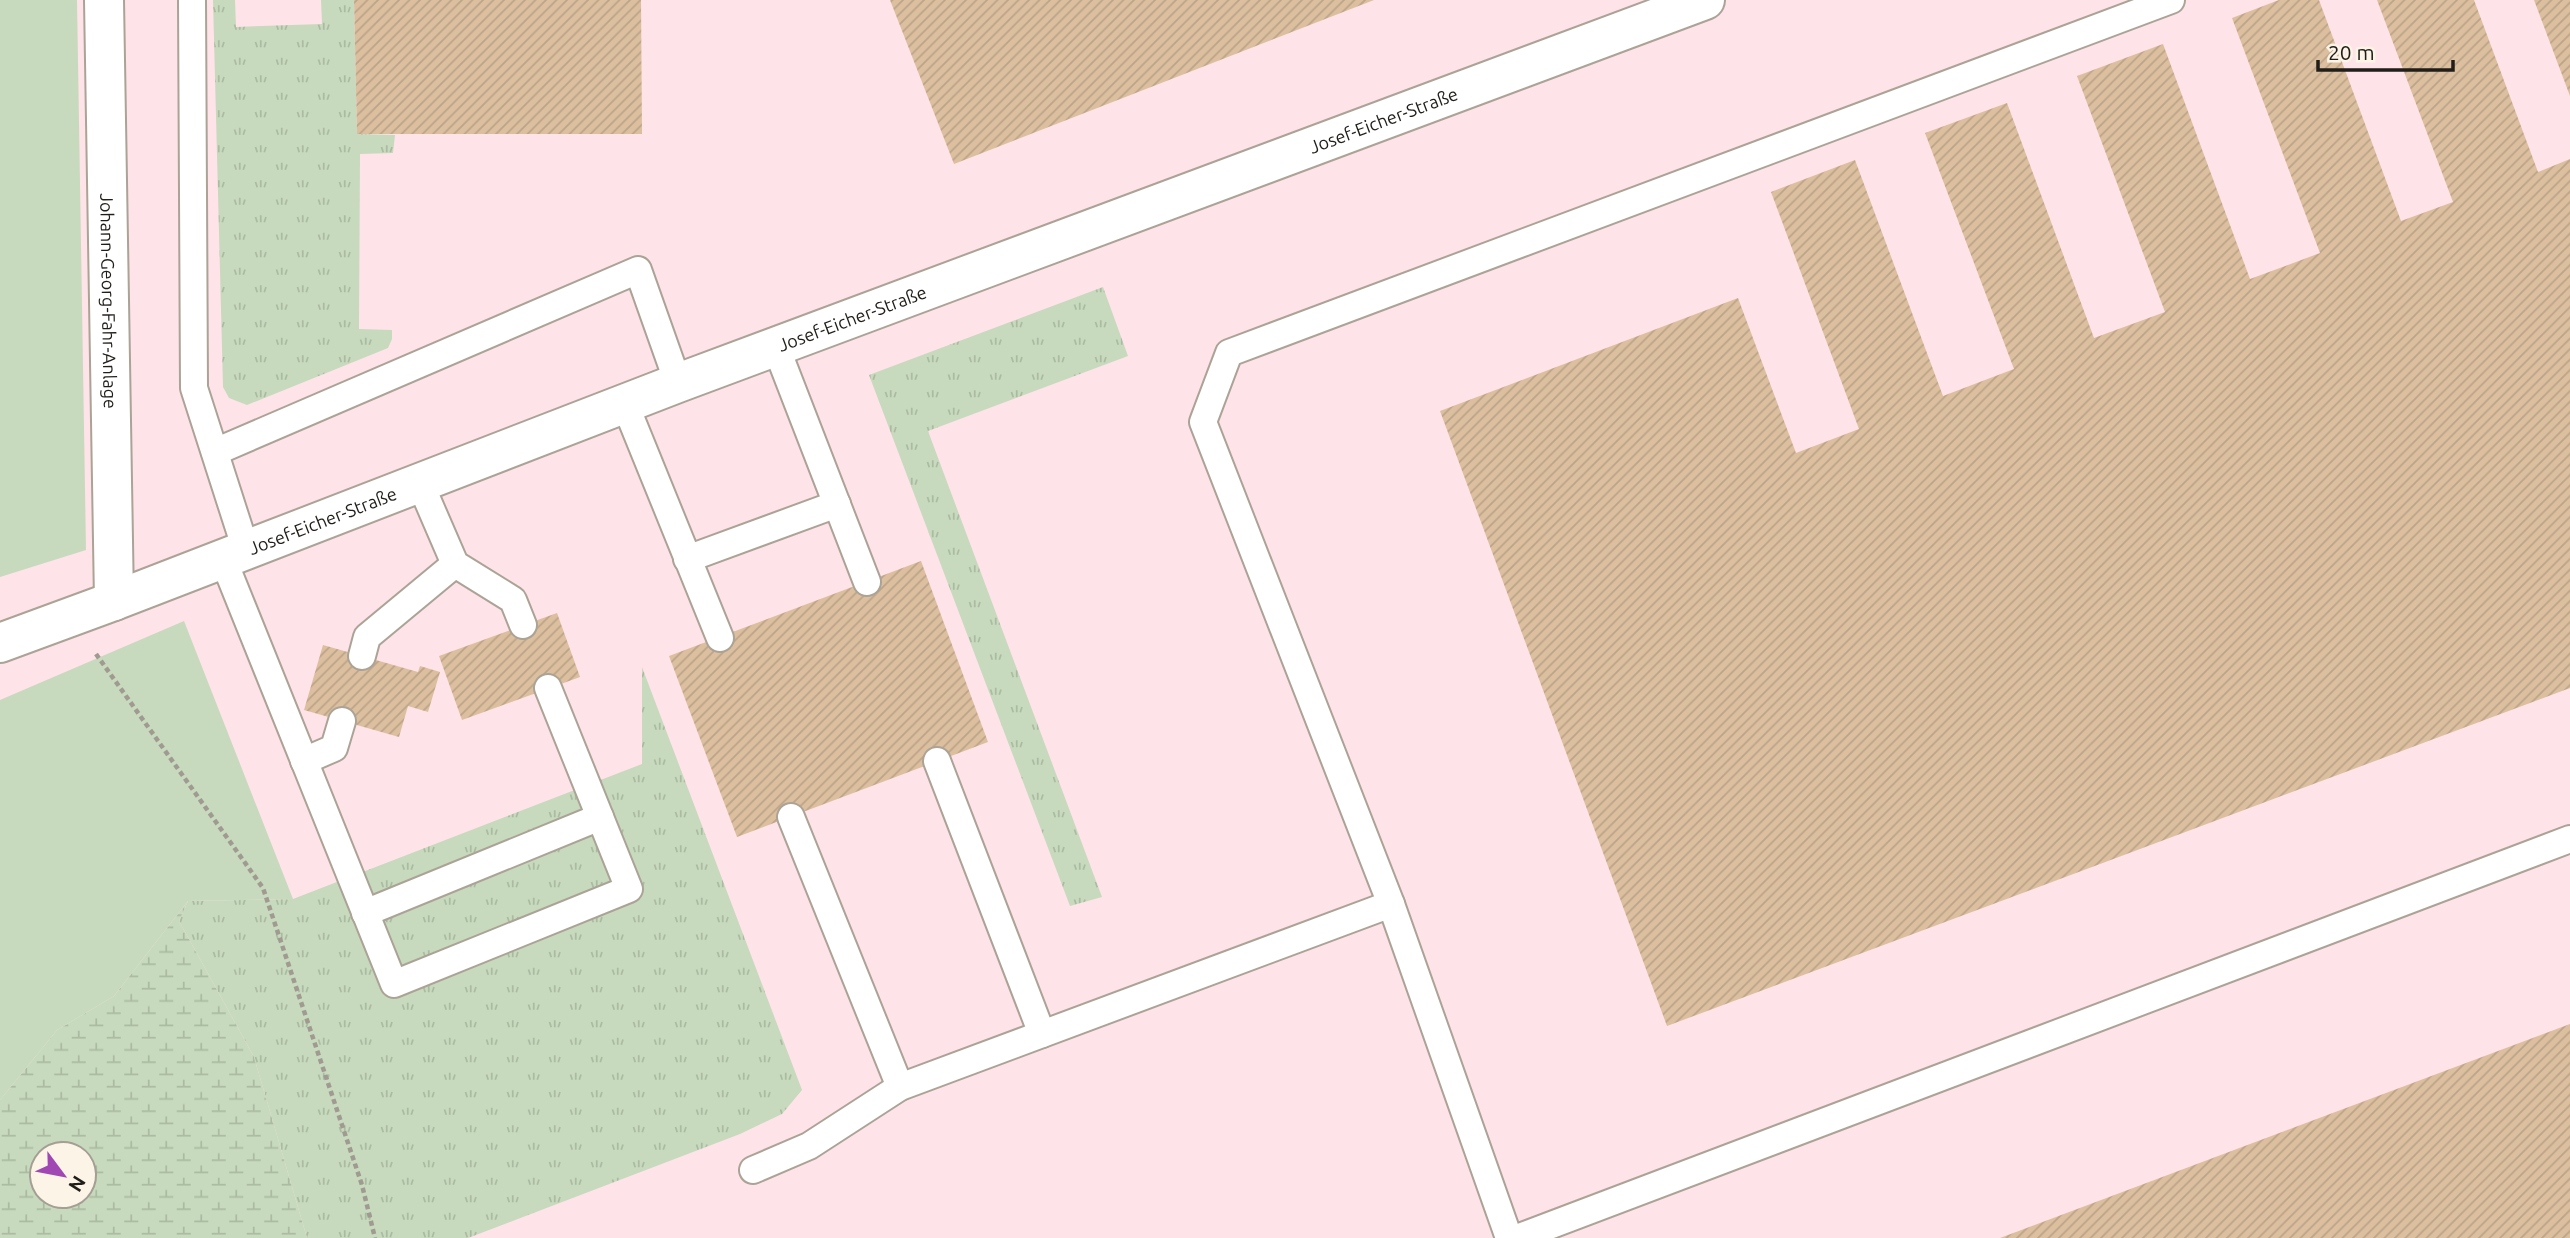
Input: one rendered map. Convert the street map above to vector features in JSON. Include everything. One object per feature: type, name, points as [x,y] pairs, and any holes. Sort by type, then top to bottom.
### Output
[{"type":"street","name":"Johann-Georg-Fahr-Anlage","points":[[104,0],[114,601]]},
{"type":"street","name":"Josef-Eicher-Straße","points":[[0,643],[678,383],[1705,0]]},
{"type":"lane","points":[[192,0],[194,388],[215,452],[235,554],[304,761],[394,984],[629,889],[548,688]]},
{"type":"lane","points":[[1509,1238],[1391,904],[1203,422],[1228,353],[2171,0]]},
{"type":"lane","points":[[215,452],[638,271],[678,383]]},
{"type":"lane","points":[[776,347],[867,582]]},
{"type":"lane","points":[[625,404],[720,638]]},
{"type":"lane","points":[[420,483],[455,564],[513,600],[523,625]]},
{"type":"lane","points":[[688,559],[837,504]]},
{"type":"lane","points":[[362,656],[368,637],[455,564]]},
{"type":"lane","points":[[304,761],[334,748],[342,721]]},
{"type":"lane","points":[[937,761],[1042,1034]]},
{"type":"lane","points":[[365,913],[600,817]]},
{"type":"lane","points":[[791,817],[900,1087]]},
{"type":"lane","points":[[1517,1238],[2570,839]]},
{"type":"lane","points":[[754,1170],[809,1146],[900,1087],[1391,904]]},
{"type":"path","points":[[96,654],[263,888],[362,1185],[375,1238]]},
{"type":"shaded area","points":[[0,0],[2570,0],[2570,1238],[0,1238]]},
{"type":"green space","points":[[0,0],[77,0],[86,550],[0,577]]},
{"type":"green space","points":[[213,0],[235,0],[236,27],[322,24],[321,0],[354,0],[357,134],[395,135],[393,153],[360,154],[359,329],[392,330],[388,348],[247,405],[229,398],[223,387]]},
{"type":"green space","points":[[1103,287],[1128,356],[928,431],[1102,897],[1070,906],[869,375]]},
{"type":"green space","points":[[184,621],[293,899],[188,901],[114,996],[57,1030],[0,1100],[0,700]]},
{"type":"green space","points":[[642,667],[802,1090],[782,1114],[740,1134],[468,1238],[307,1238],[254,1057],[179,921],[188,901],[293,899],[642,764]]},
{"type":"green space","points":[[188,901],[179,921],[254,1057],[307,1238],[0,1238],[0,1100],[57,1030],[114,996]]},
{"type":"building","points":[[354,0],[641,0],[642,134],[357,134]]},
{"type":"building","points":[[890,0],[1374,0],[954,164]]},
{"type":"building","points":[[2279,0],[2319,0],[2401,221],[2453,202],[2377,0],[2474,0],[2538,172],[2570,159],[2570,688],[1667,1026],[1440,411],[1738,298],[1796,453],[1859,429],[1771,192],[1855,160],[1943,396],[2014,369],[1925,133],[2007,103],[2094,338],[2165,312],[2077,76],[2163,44],[2250,279],[2320,253],[2232,18]]},
{"type":"building","points":[[2534,0],[2570,0],[2570,96]]},
{"type":"building","points":[[921,561],[988,742],[737,837],[669,656]]},
{"type":"building","points":[[557,613],[580,677],[462,720],[439,656]]},
{"type":"building","points":[[323,645],[418,672],[420,666],[440,672],[428,712],[408,706],[399,737],[304,710]]},
{"type":"building","points":[[2570,1024],[2570,1238],[2000,1238]]}]
